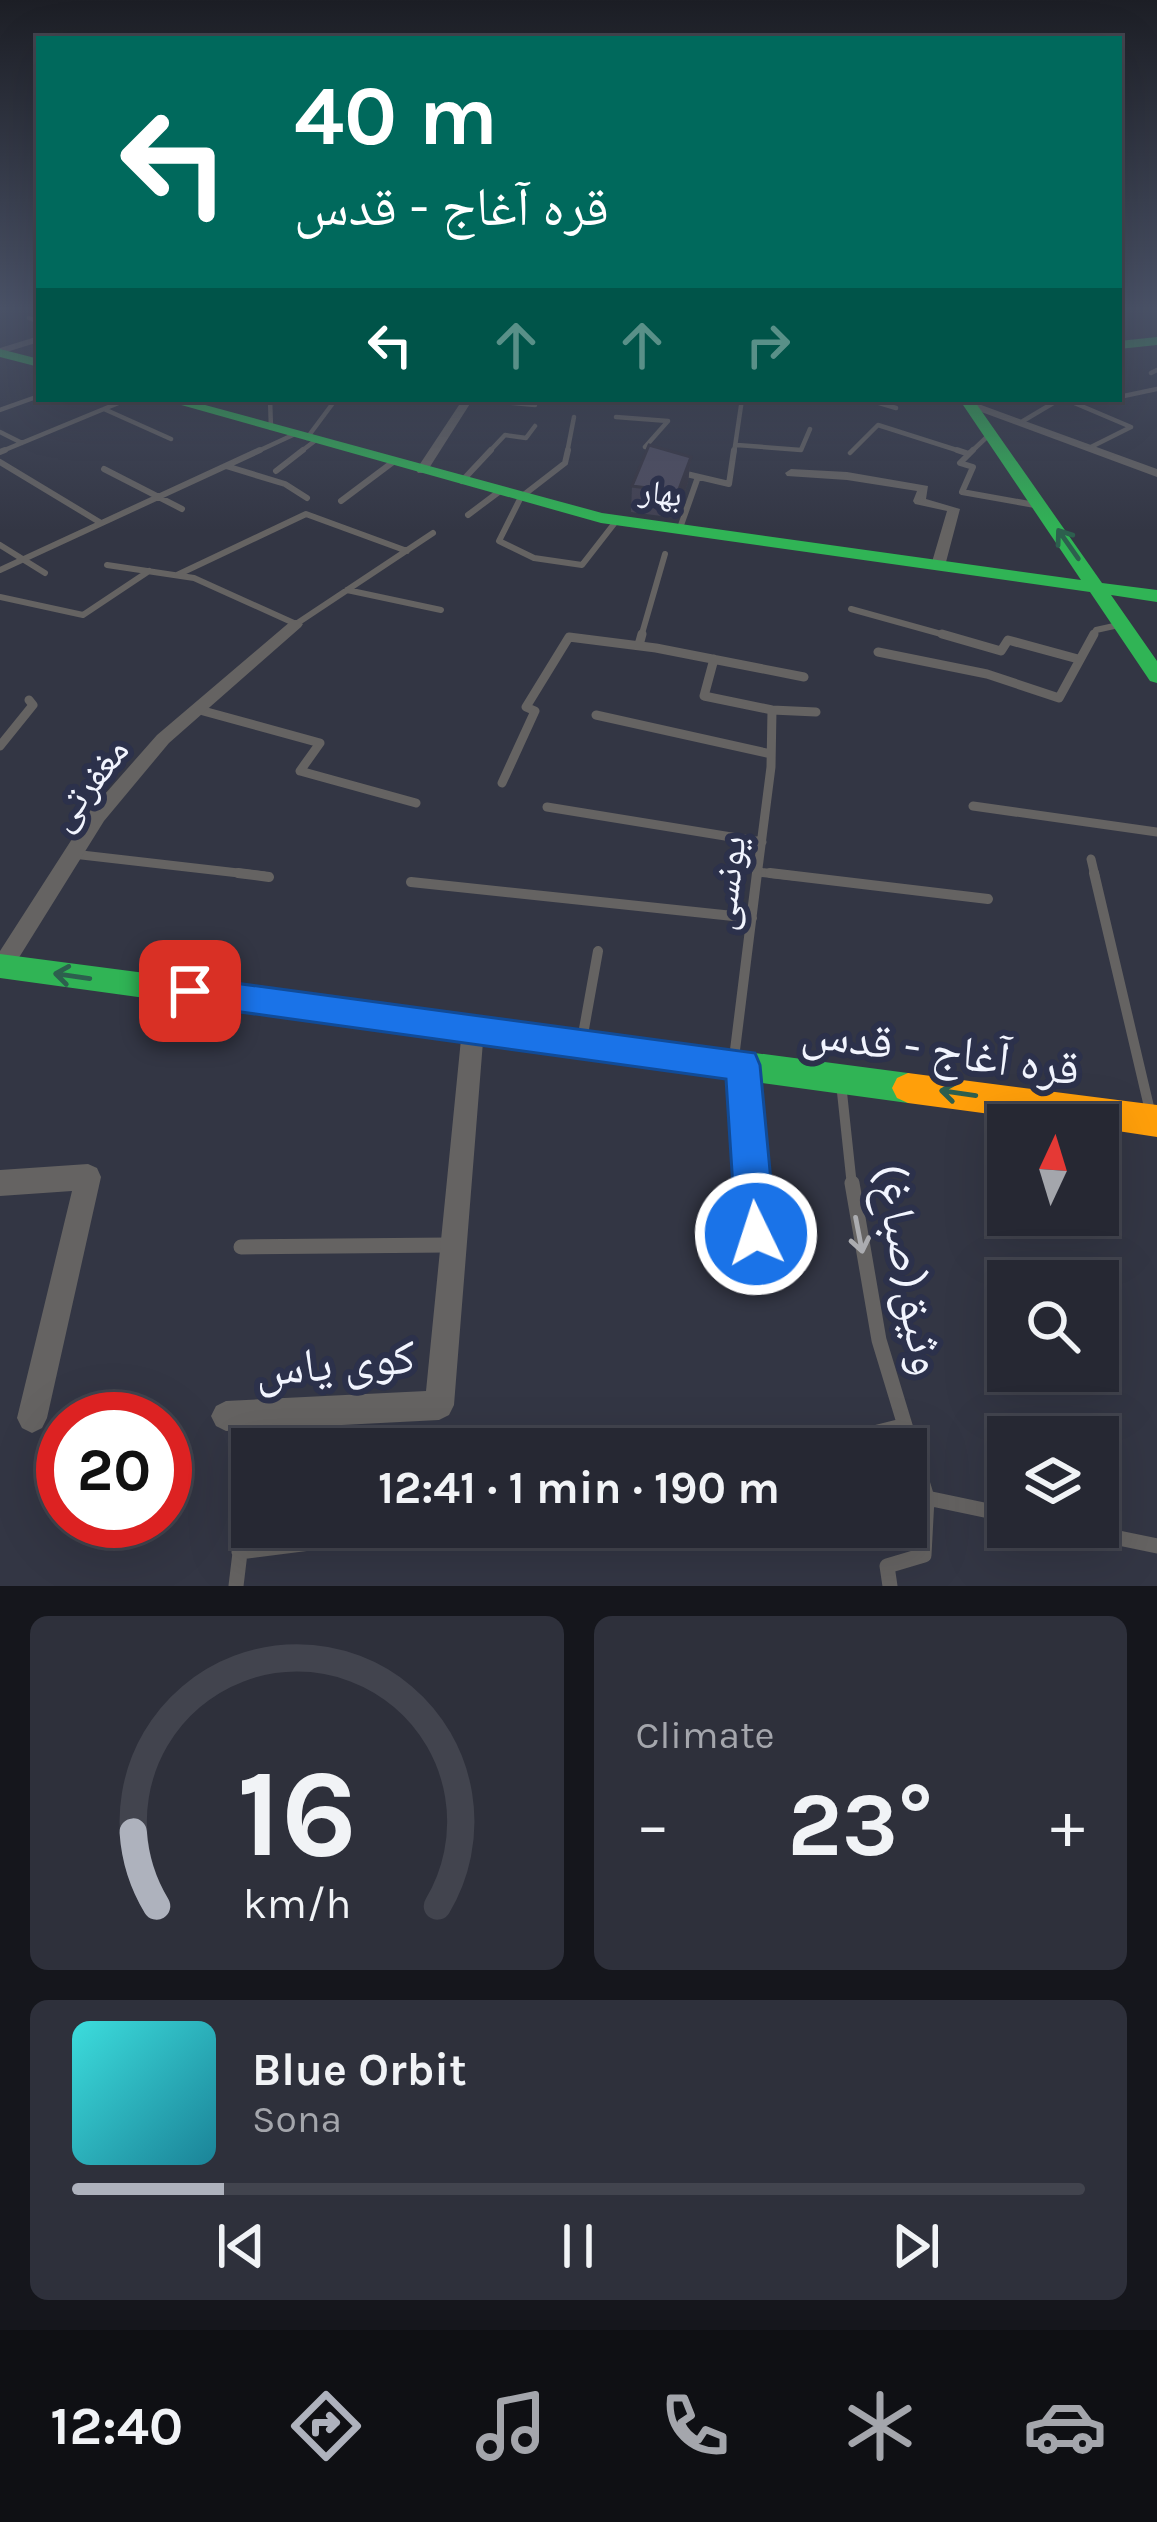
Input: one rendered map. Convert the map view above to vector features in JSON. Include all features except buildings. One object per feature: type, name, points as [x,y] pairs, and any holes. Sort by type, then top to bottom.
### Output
[{"type":"main road","name":"بهار","points":[[178,402],[617,520],[1157,596]]},
{"type":"main road","points":[[966,402],[1156,673]]},
{"type":"main road","name":"قره آغاج - قدس","points":[[1,966],[1155,1120]]},
{"type":"street","points":[[422,470],[466,402]]},
{"type":"street","points":[[968,402],[1157,473]]},
{"type":"street","points":[[791,473],[848,476],[924,489],[919,502],[955,509],[939,562]]},
{"type":"street","name":"مغفرتی","points":[[1,966],[97,816],[163,739],[296,624]]},
{"type":"street","name":"کوی یاس","points":[[226,1416],[439,1405],[473,1029]]},
{"type":"street","points":[[0,1183],[88,1178],[32,1418]]},
{"type":"lane","points":[[1122,396],[1157,389]]},
{"type":"lane","points":[[0,410],[36,397]]},
{"type":"lane","points":[[0,452],[121,402]]},
{"type":"lane","points":[[272,402],[297,435]]},
{"type":"lane","points":[[276,472],[297,435],[333,402]]},
{"type":"lane","points":[[502,402],[535,405]]},
{"type":"lane","points":[[676,471],[729,484],[742,402]]},
{"type":"lane","points":[[875,402],[896,409]]},
{"type":"lane","points":[[1023,421],[1058,402]]},
{"type":"lane","points":[[1070,402],[1131,427],[1091,447]]},
{"type":"lane","points":[[104,409],[171,439]]},
{"type":"lane","points":[[468,515],[565,463],[574,417]]},
{"type":"lane","points":[[616,417],[668,421],[645,447],[665,450],[654,466]]},
{"type":"lane","points":[[850,453],[878,425],[969,454]]},
{"type":"lane","points":[[462,481],[506,435],[526,438],[535,426]]},
{"type":"lane","points":[[737,445],[801,450],[810,429]]},
{"type":"lane","points":[[0,432],[22,443]]},
{"type":"lane","points":[[990,434],[960,463],[973,467],[962,492],[1041,506]]},
{"type":"lane","points":[[0,570],[297,435]]},
{"type":"lane","points":[[0,462],[101,524]]},
{"type":"lane","points":[[341,502],[393,462]]},
{"type":"lane","points":[[226,466],[285,484],[307,498]]},
{"type":"lane","points":[[104,469],[182,508]]},
{"type":"lane","points":[[680,528],[698,476]]},
{"type":"lane","points":[[510,494],[499,541],[534,558],[581,565],[617,520]]},
{"type":"lane","points":[[177,575],[306,514],[407,551]]},
{"type":"lane","name":"مغفرتی","points":[[296,624],[434,533]]},
{"type":"lane","points":[[0,545],[45,573]]},
{"type":"lane","points":[[639,646],[665,554]]},
{"type":"lane","points":[[107,565],[194,578],[296,624]]},
{"type":"lane","points":[[0,597],[83,615],[149,571]]},
{"type":"lane","points":[[347,590],[441,610]]},
{"type":"lane","points":[[851,609],[1001,651],[1008,640],[1078,658]]},
{"type":"lane","points":[[878,652],[987,674],[1059,698],[1096,630],[1123,624]]},
{"type":"lane","points":[[502,783],[536,711],[526,707],[569,637],[804,676]]},
{"type":"lane","points":[[714,659],[704,696],[772,710],[816,712]]},
{"type":"lane","points":[[0,746],[33,705],[29,700]]},
{"type":"lane","points":[[196,709],[320,743],[300,771],[416,802]]},
{"type":"lane","name":"یونسی","points":[[759,1276],[738,1064],[772,710]]},
{"type":"lane","points":[[596,715],[771,754]]},
{"type":"lane","points":[[973,806],[1157,832]]},
{"type":"lane","points":[[547,808],[762,842]]},
{"type":"lane","points":[[73,854],[269,878]]},
{"type":"lane","points":[[1091,859],[1155,1120]]},
{"type":"lane","points":[[758,872],[988,899]]},
{"type":"lane","points":[[411,882],[752,919]]},
{"type":"lane","points":[[581,1043],[598,951]]},
{"type":"lane","name":"وثیق(صباغ)","points":[[841,1078],[856,1220],[879,1340],[902,1426]]},
{"type":"lane","points":[[241,1247],[453,1245]]},
{"type":"lane","points":[[255,1428],[257,1414]]},
{"type":"lane","points":[[894,1428],[902,1426]]},
{"type":"lane","points":[[927,1498],[987,1511]]},
{"type":"lane","points":[[1119,1538],[1157,1546]]},
{"type":"lane","points":[[236,1586],[240,1548]]},
{"type":"lane","points":[[239,1552],[270,1548]]},
{"type":"lane","name":"وثیق(صباغ)","points":[[890,1586],[887,1566],[924,1555],[924,1548]]},
{"type":"traffic: fast","points":[[178,402],[601,518],[1157,596]]},
{"type":"traffic: fast","points":[[968,402],[1157,676]]},
{"type":"traffic: fast","points":[[0,966],[908,1088]]},
{"type":"traffic: slow","points":[[908,1088],[1157,1121]]},
{"type":"route","points":[[190,991],[742,1065],[756,1234]]}]
